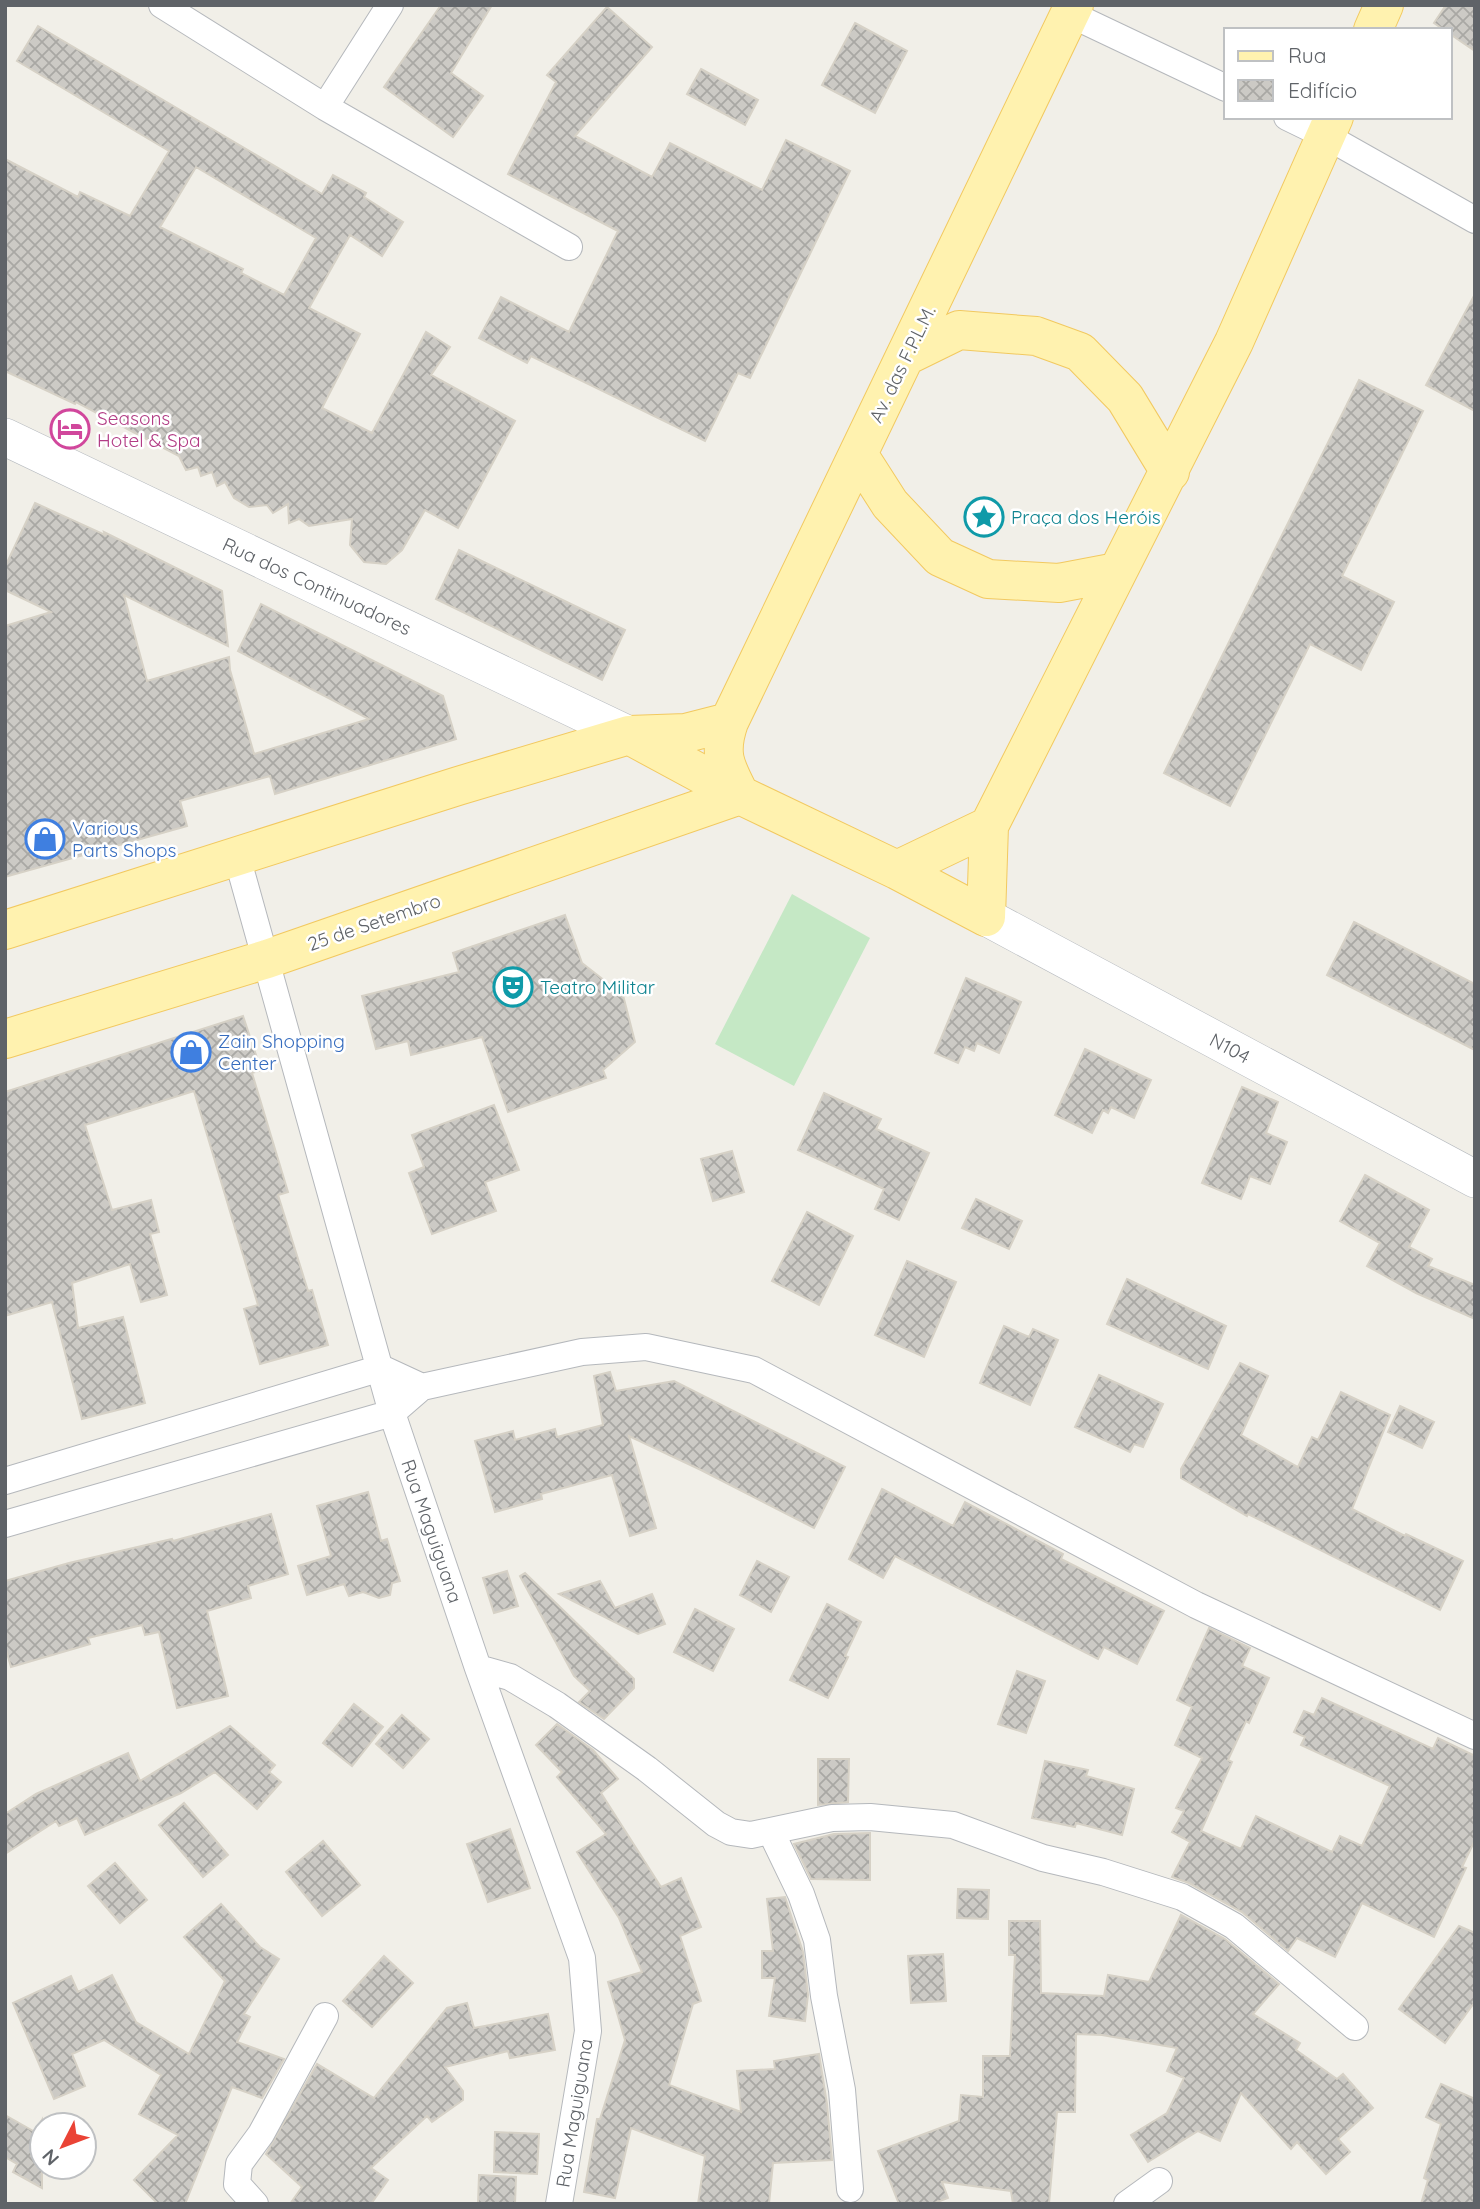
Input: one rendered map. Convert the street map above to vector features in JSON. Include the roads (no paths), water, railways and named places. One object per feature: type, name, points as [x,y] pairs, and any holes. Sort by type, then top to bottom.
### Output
[{"type":"main road","points":[[1374,28],[1384,5]]},
{"type":"main road","name":"Av. das F.P.L.M.","points":[[740,794],[723,756],[723,740],[729,722],[1072,9]]},
{"type":"main road","points":[[986,918],[989,826],[1234,342],[1330,127]]},
{"type":"main road","points":[[906,356],[959,330],[1036,336],[1080,352],[1125,398],[1170,472]]},
{"type":"main road","points":[[858,454],[890,504],[940,557],[988,579],[1059,583],[1117,572]]},
{"type":"main road","points":[[5,930],[458,786],[629,735],[686,733],[729,722]]},
{"type":"main road","name":"N104","points":[[629,735],[740,794],[897,870],[986,918]]},
{"type":"main road","name":"25 de Setembro","points":[[5,1039],[267,959],[740,794]]},
{"type":"main road","points":[[897,870],[989,826]]},
{"type":"street","points":[[162,5],[325,107],[569,247]]},
{"type":"street","points":[[325,107],[390,5]]},
{"type":"street","points":[[1072,9],[1224,87]]},
{"type":"street","points":[[1296,119],[1330,127],[1475,220]]},
{"type":"street","name":"Rua dos Continuadores","points":[[5,437],[629,735]]},
{"type":"street","name":"Rua Maguiguana","points":[[237,857],[392,1413],[478,1668],[582,1958],[587,2031],[559,2204]]},
{"type":"street","name":"N104","points":[[986,918],[1475,1179]]},
{"type":"street","points":[[5,1524],[392,1413],[422,1387],[582,1352],[646,1347],[754,1370],[1196,1605],[1475,1736]]},
{"type":"street","points":[[5,1481],[380,1368],[422,1387]]},
{"type":"street","points":[[478,1668],[510,1677],[557,1705],[647,1769],[716,1824],[731,1832],[751,1835],[832,1818],[870,1817],[953,1825],[1042,1858],[1103,1872],[1182,1897],[1234,1926],[1355,2027]]},
{"type":"street","points":[[771,1832],[801,1894],[817,1940],[824,1996],[842,2090],[850,2189]]},
{"type":"street","points":[[255,2204],[237,2184],[239,2164],[261,2134],[326,2016]]},
{"type":"street","points":[[1127,2204],[1159,2181]]},
{"type":"place","name":"Seasons Hotel & Spa","points":[[70,429]]},
{"type":"place","name":"Praça dos Heróis","points":[[984,517]]},
{"type":"place","name":"Various Parts Shops","points":[[45,839]]},
{"type":"place","name":"Teatro Militar","points":[[513,987]]},
{"type":"place","name":"Zain Shopping Center","points":[[191,1052]]}]
